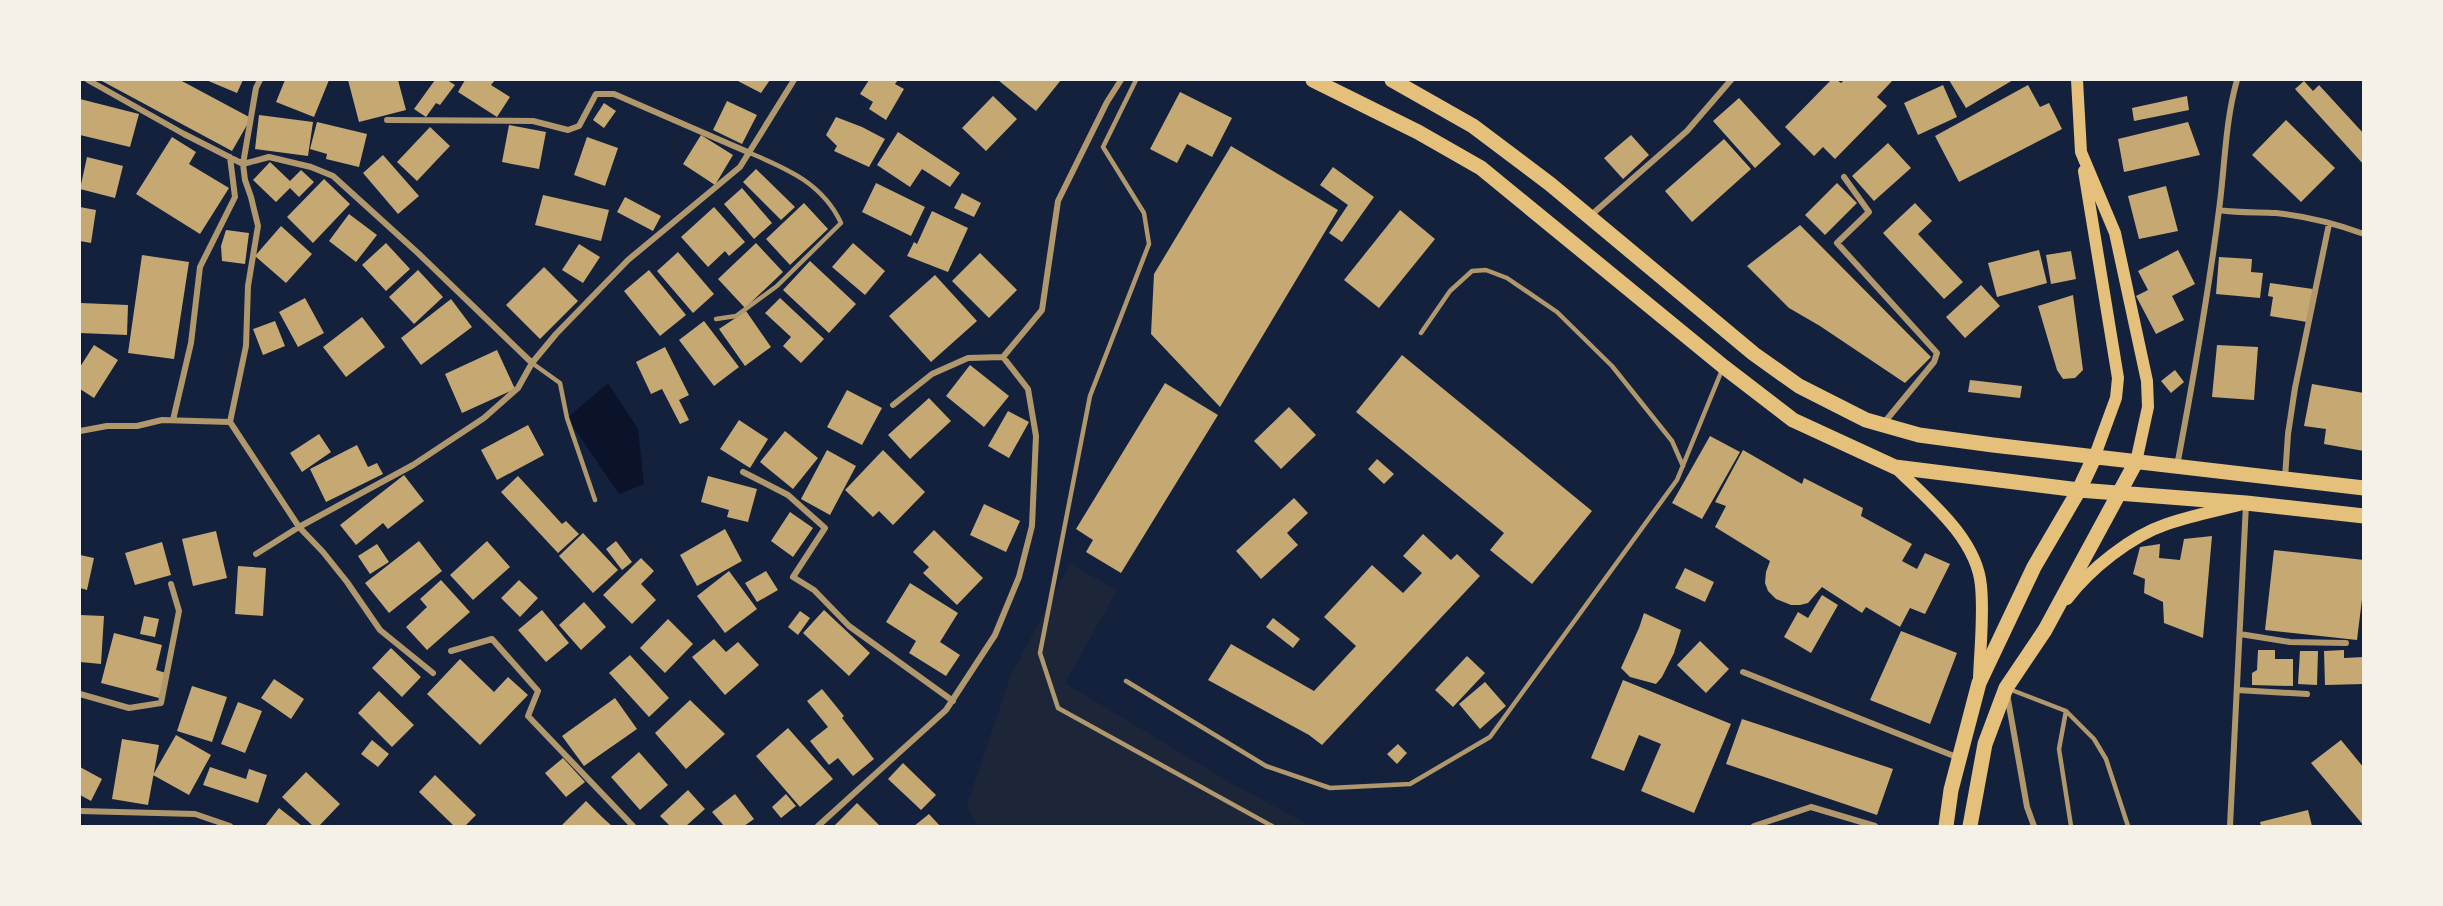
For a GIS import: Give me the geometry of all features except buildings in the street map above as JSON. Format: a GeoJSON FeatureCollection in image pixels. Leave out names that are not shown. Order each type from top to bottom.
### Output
{"type":"FeatureCollection","features":[{"type":"Feature","properties":{"kind":"main road"},"geometry":{"type":"LineString","coordinates":[[1313,80],[1418,132],[1482,168],[1724,367],[1793,420],[1895,467],[2079,490],[2246,503],[2364,516]]}},
{"type":"Feature","properties":{"kind":"main road"},"geometry":{"type":"LineString","coordinates":[[1392,80],[1473,126],[1590,217],[1754,354],[1799,386],[1866,420],[1919,435],[2094,458],[2364,488]]}},
{"type":"Feature","properties":{"kind":"main road"},"geometry":{"type":"LineString","coordinates":[[1946,826],[1951,790],[1979,683],[2034,567],[2079,490],[2094,458],[2116,398],[2118,378],[2081,152],[2077,80]]}},
{"type":"Feature","properties":{"kind":"main road"},"geometry":{"type":"LineString","coordinates":[[2045,630],[2136,462],[2148,407],[2147,381],[2115,233],[2081,152]]}},
{"type":"Feature","properties":{"kind":"main road"},"geometry":{"type":"LineString","coordinates":[[1895,467],[1954,526],[1971,554],[1981,584],[1979,683]]}},
{"type":"Feature","properties":{"kind":"main road"},"geometry":{"type":"LineString","coordinates":[[1970,826],[1985,744],[2006,688],[2075,589],[2118,549],[2164,524],[2246,503]]}},
{"type":"Feature","properties":{"kind":"street"},"geometry":{"type":"LineString","coordinates":[[88,80],[243,164],[268,157],[311,167],[333,176],[419,254],[532,363]]}},
{"type":"Feature","properties":{"kind":"street"},"geometry":{"type":"LineString","coordinates":[[260,80],[256,88],[243,164],[245,180],[258,226],[248,286],[246,346],[230,422],[299,526],[329,559],[380,630],[433,674]]}},
{"type":"Feature","properties":{"kind":"street"},"geometry":{"type":"LineString","coordinates":[[256,554],[299,526],[412,465],[484,418],[518,388],[532,363],[556,334],[628,260],[740,167],[794,80]]}},
{"type":"Feature","properties":{"kind":"street"},"geometry":{"type":"LineString","coordinates":[[893,405],[932,374],[968,358],[1003,357],[1042,310],[1058,201],[1107,102],[1121,80]]}},
{"type":"Feature","properties":{"kind":"street"},"geometry":{"type":"LineString","coordinates":[[1590,217],[1687,131],[1731,80]]}},
{"type":"Feature","properties":{"kind":"street"},"geometry":{"type":"LineString","coordinates":[[2176,467],[2197,357],[2219,210],[2230,106],[2237,80]]}},
{"type":"Feature","properties":{"kind":"street"},"geometry":{"type":"LineString","coordinates":[[387,120],[533,121],[568,130],[579,126],[596,94],[614,94],[750,153]]}},
{"type":"Feature","properties":{"kind":"street"},"geometry":{"type":"LineString","coordinates":[[173,420],[191,343],[200,267],[234,197],[230,158]]}},
{"type":"Feature","properties":{"kind":"street"},"geometry":{"type":"LineString","coordinates":[[1844,177],[1869,212],[1837,243],[1937,353],[1934,362],[1882,425]]}},
{"type":"Feature","properties":{"kind":"street"},"geometry":{"type":"LineString","coordinates":[[2219,210],[2275,213],[2364,234]]}},
{"type":"Feature","properties":{"kind":"street"},"geometry":{"type":"LineString","coordinates":[[2285,479],[2288,434],[2295,388],[2329,224]]}},
{"type":"Feature","properties":{"kind":"street"},"geometry":{"type":"LineString","coordinates":[[818,826],[946,710],[995,634],[1019,577],[1032,526],[1036,436],[1028,389],[1003,357]]}},
{"type":"Feature","properties":{"kind":"street"},"geometry":{"type":"LineString","coordinates":[[80,431],[173,420],[230,422]]}},
{"type":"Feature","properties":{"kind":"street"},"geometry":{"type":"LineString","coordinates":[[743,472],[788,495],[825,528],[793,577],[814,590],[849,626],[953,701]]}},
{"type":"Feature","properties":{"kind":"street"},"geometry":{"type":"LineString","coordinates":[[2230,826],[2246,503]]}},
{"type":"Feature","properties":{"kind":"street"},"geometry":{"type":"LineString","coordinates":[[80,694],[129,708],[161,703],[179,611],[171,584]]}},
{"type":"Feature","properties":{"kind":"street"},"geometry":{"type":"LineString","coordinates":[[2240,634],[2290,642],[2346,643]]}},
{"type":"Feature","properties":{"kind":"street"},"geometry":{"type":"LineString","coordinates":[[451,651],[492,639],[538,691],[528,716],[633,826]]}},
{"type":"Feature","properties":{"kind":"street"},"geometry":{"type":"LineString","coordinates":[[1743,672],[1959,758]]}},
{"type":"Feature","properties":{"kind":"street"},"geometry":{"type":"LineString","coordinates":[[2006,688],[2027,807],[2034,826]]}},
{"type":"Feature","properties":{"kind":"street"},"geometry":{"type":"LineString","coordinates":[[2237,690],[2307,694]]}},
{"type":"Feature","properties":{"kind":"street"},"geometry":{"type":"LineString","coordinates":[[1754,826],[1811,807],[1875,826]]}},
{"type":"Feature","properties":{"kind":"street"},"geometry":{"type":"LineString","coordinates":[[80,811],[195,814],[230,826]]}},
{"type":"Feature","properties":{"kind":"lane"},"geometry":{"type":"LineString","coordinates":[[1136,80],[1103,147],[1144,213],[1149,244],[1090,396],[1040,652],[1058,708],[1272,826]]}},
{"type":"Feature","properties":{"kind":"lane"},"geometry":{"type":"LineString","coordinates":[[716,319],[736,315],[777,286],[841,223],[832,205],[793,171],[750,153]]}},
{"type":"Feature","properties":{"kind":"lane"},"geometry":{"type":"LineString","coordinates":[[1421,333],[1449,291],[1473,271],[1486,270],[1507,278],[1557,312],[1612,366],[1672,441],[1683,466]]}},
{"type":"Feature","properties":{"kind":"lane"},"geometry":{"type":"LineString","coordinates":[[532,363],[560,383],[567,418],[595,500]]}},
{"type":"Feature","properties":{"kind":"lane"},"geometry":{"type":"LineString","coordinates":[[1126,681],[1266,766],[1330,788],[1410,784],[1490,737],[1677,480],[1724,367]]}},
{"type":"Feature","properties":{"kind":"lane"},"geometry":{"type":"LineString","coordinates":[[2006,688],[2066,711],[2094,738],[2106,759],[2128,826]]}},
{"type":"Feature","properties":{"kind":"lane"},"geometry":{"type":"LineString","coordinates":[[2066,711],[2059,749],[2071,826]]}},
{"type":"Feature","properties":{"kind":"shaded area"},"geometry":{"type":"Polygon","coordinates":[[[608,383],[638,429],[644,484],[619,494],[567,418],[608,383]]]}},
{"type":"Feature","properties":{"kind":"shaded area"},"geometry":{"type":"Polygon","coordinates":[[[1070,564],[1117,590],[1065,683],[1231,783],[1311,826],[977,826],[967,805],[1010,677],[1070,564]]]}}]}
